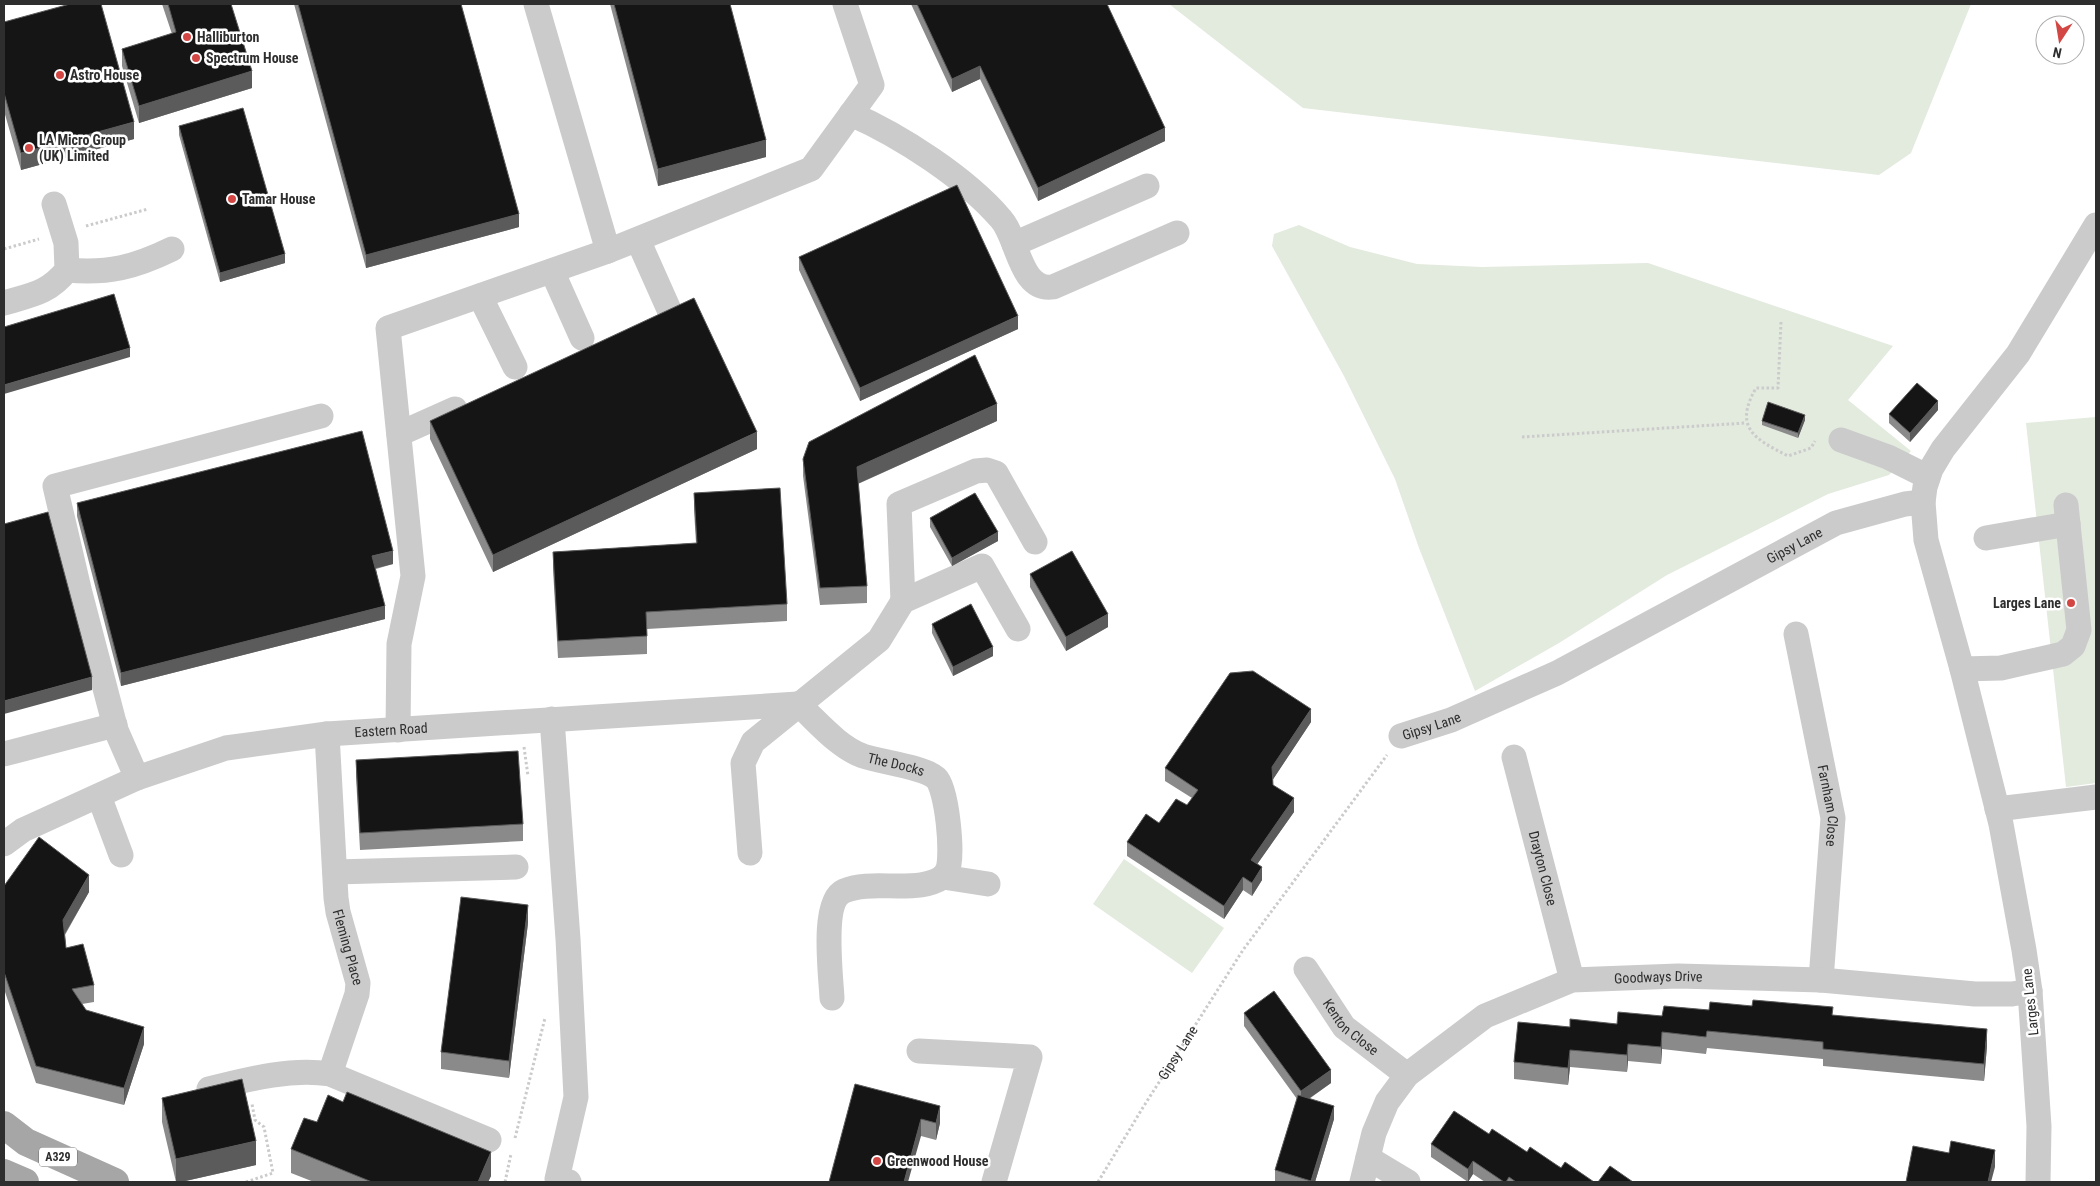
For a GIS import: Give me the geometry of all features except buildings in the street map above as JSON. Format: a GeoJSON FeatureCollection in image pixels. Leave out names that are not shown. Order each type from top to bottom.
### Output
{"type":"FeatureCollection","features":[{"type":"Feature","properties":{"kind":"main road","name":"A329"},"geometry":{"type":"LineString","coordinates":[[4,1126],[26,1142],[115,1182]]}},
{"type":"Feature","properties":{"kind":"main road"},"geometry":{"type":"LineString","coordinates":[[4,1172],[25,1182]]}},
{"type":"Feature","properties":{"kind":"street"},"geometry":{"type":"LineString","coordinates":[[536,4],[608,252]]}},
{"type":"Feature","properties":{"kind":"street"},"geometry":{"type":"LineString","coordinates":[[398,730],[399,644],[413,576],[388,328],[608,252],[811,169],[872,84],[845,4]]}},
{"type":"Feature","properties":{"kind":"street"},"geometry":{"type":"LineString","coordinates":[[851,114],[875,125],[960,179],[1002,220],[1028,275],[1035,284],[1046,288],[1177,232]]}},
{"type":"Feature","properties":{"kind":"street"},"geometry":{"type":"LineString","coordinates":[[1014,244],[1147,186]]}},
{"type":"Feature","properties":{"kind":"street"},"geometry":{"type":"LineString","coordinates":[[4,303],[39,292],[57,282],[67,270],[66,243],[54,204]]}},
{"type":"Feature","properties":{"kind":"street","name":"Larges Lane"},"geometry":{"type":"LineString","coordinates":[[2038,1182],[2039,1126],[2030,991],[1997,809],[1962,668],[1926,540],[1924,502],[1931,469],[1943,449],[2018,354],[2096,225]]}},
{"type":"Feature","properties":{"kind":"street"},"geometry":{"type":"LineString","coordinates":[[638,240],[671,314]]}},
{"type":"Feature","properties":{"kind":"street"},"geometry":{"type":"LineString","coordinates":[[67,270],[101,272],[117,270],[146,262],[172,249]]}},
{"type":"Feature","properties":{"kind":"street"},"geometry":{"type":"LineString","coordinates":[[552,271],[582,338]]}},
{"type":"Feature","properties":{"kind":"street"},"geometry":{"type":"LineString","coordinates":[[480,296],[514,367]]}},
{"type":"Feature","properties":{"kind":"street"},"geometry":{"type":"LineString","coordinates":[[399,434],[455,409]]}},
{"type":"Feature","properties":{"kind":"street"},"geometry":{"type":"LineString","coordinates":[[137,778],[115,725],[80,593],[56,486],[320,416]]}},
{"type":"Feature","properties":{"kind":"street"},"geometry":{"type":"LineString","coordinates":[[1841,440],[1888,457],[1928,478]]}},
{"type":"Feature","properties":{"kind":"street"},"geometry":{"type":"LineString","coordinates":[[750,853],[742,763],[753,742],[879,640],[903,601],[899,504],[976,471],[987,470],[996,473],[1035,542]]}},
{"type":"Feature","properties":{"kind":"street","name":"Gipsy Lane"},"geometry":{"type":"LineString","coordinates":[[1401,736],[1451,720],[1557,673],[1836,523],[1905,504],[1924,502]]}},
{"type":"Feature","properties":{"kind":"street"},"geometry":{"type":"LineString","coordinates":[[1962,668],[2001,668],[2062,654],[2073,646],[2079,630],[2067,515],[1986,538]]}},
{"type":"Feature","properties":{"kind":"street"},"geometry":{"type":"LineString","coordinates":[[903,601],[982,566],[1018,629]]}},
{"type":"Feature","properties":{"kind":"street","name":"Farnham Close"},"geometry":{"type":"LineString","coordinates":[[1796,634],[1833,818],[1821,980]]}},
{"type":"Feature","properties":{"kind":"street","name":"Eastern Road"},"geometry":{"type":"LineString","coordinates":[[4,844],[24,830],[137,778],[226,748],[327,734],[798,704]]}},
{"type":"Feature","properties":{"kind":"street","name":"The Docks"},"geometry":{"type":"LineString","coordinates":[[798,704],[846,748],[862,756],[921,772],[936,779],[941,784],[949,828],[948,871],[942,877]]}},
{"type":"Feature","properties":{"kind":"street"},"geometry":{"type":"LineString","coordinates":[[552,719],[568,940],[576,1097],[557,1179],[569,1182]]}},
{"type":"Feature","properties":{"kind":"street"},"geometry":{"type":"LineString","coordinates":[[4,754],[115,725]]}},
{"type":"Feature","properties":{"kind":"street","name":"Fleming Place"},"geometry":{"type":"LineString","coordinates":[[327,734],[338,912],[358,983],[357,994],[330,1074]]}},
{"type":"Feature","properties":{"kind":"street","name":"Drayton Close"},"geometry":{"type":"LineString","coordinates":[[1514,757],[1572,980]]}},
{"type":"Feature","properties":{"kind":"street"},"geometry":{"type":"LineString","coordinates":[[99,796],[121,855]]}},
{"type":"Feature","properties":{"kind":"street"},"geometry":{"type":"LineString","coordinates":[[1997,809],[2096,797]]}},
{"type":"Feature","properties":{"kind":"street"},"geometry":{"type":"LineString","coordinates":[[335,872],[516,867]]}},
{"type":"Feature","properties":{"kind":"street"},"geometry":{"type":"LineString","coordinates":[[832,998],[829,922],[831,907],[839,894],[852,889],[873,886],[934,883],[942,877],[988,884]]}},
{"type":"Feature","properties":{"kind":"street","name":"Kenton Close"},"geometry":{"type":"LineString","coordinates":[[1306,969],[1344,1028],[1407,1075]]}},
{"type":"Feature","properties":{"kind":"street","name":"Goodways Drive"},"geometry":{"type":"LineString","coordinates":[[1362,1182],[1374,1133],[1387,1102],[1407,1075],[1485,1016],[1572,980],[1678,976],[1821,980],[1975,994],[2012,994],[2030,991]]}},
{"type":"Feature","properties":{"kind":"street"},"geometry":{"type":"LineString","coordinates":[[919,1051],[1030,1057],[994,1182]]}},
{"type":"Feature","properties":{"kind":"street"},"geometry":{"type":"LineString","coordinates":[[191,1094],[246,1080],[308,1071],[330,1074],[489,1140]]}},
{"type":"Feature","properties":{"kind":"street"},"geometry":{"type":"LineString","coordinates":[[1368,1158],[1408,1182]]}},
{"type":"Feature","properties":{"kind":"path"},"geometry":{"type":"LineString","coordinates":[[1781,322],[1778,388],[1756,388],[1747,404],[1746,423],[1761,442],[1788,456],[1811,448],[1821,431],[1841,440]]}},
{"type":"Feature","properties":{"kind":"path"},"geometry":{"type":"LineString","coordinates":[[1522,437],[1746,423]]}},
{"type":"Feature","properties":{"kind":"path","name":"Gipsy Lane"},"geometry":{"type":"LineString","coordinates":[[1098,1182],[1142,1108],[1243,950],[1401,736]]}},
{"type":"Feature","properties":{"kind":"path"},"geometry":{"type":"LineString","coordinates":[[524,745],[529,782]]}},
{"type":"Feature","properties":{"kind":"path"},"geometry":{"type":"LineString","coordinates":[[514,1141],[546,1011]]}},
{"type":"Feature","properties":{"kind":"path"},"geometry":{"type":"LineString","coordinates":[[246,1080],[255,1120],[264,1127],[274,1173],[246,1182]]}},
{"type":"Feature","properties":{"kind":"path"},"geometry":{"type":"LineString","coordinates":[[504,1182],[512,1151]]}},
{"type":"Feature","properties":{"kind":"shaded area"},"geometry":{"type":"Polygon","coordinates":[[[1169,4],[1971,4],[1911,153],[1879,175],[1303,108],[1169,4]]]}},
{"type":"Feature","properties":{"kind":"shaded area"},"geometry":{"type":"Polygon","coordinates":[[[1299,225],[1350,247],[1417,264],[1482,267],[1648,263],[1893,346],[1848,400],[1911,451],[1889,475],[1828,494],[1667,575],[1559,643],[1475,691],[1419,548],[1395,479],[1344,376],[1272,246],[1274,234],[1299,225]]]}},
{"type":"Feature","properties":{"kind":"shaded area","name":"Larges Lane"},"geometry":{"type":"Polygon","coordinates":[[[2096,417],[2096,783],[2066,787],[2026,423],[2096,417]]]}},
{"type":"Feature","properties":{"kind":"shaded area"},"geometry":{"type":"Polygon","coordinates":[[[1124,859],[1224,928],[1192,973],[1093,904],[1124,859]]]}},
{"type":"Feature","properties":{"kind":"place","name":"Halliburton"},"geometry":{"type":"Point","coordinates":[187,37]}},
{"type":"Feature","properties":{"kind":"place","name":"Spectrum House"},"geometry":{"type":"Point","coordinates":[196,58]}},
{"type":"Feature","properties":{"kind":"place","name":"Astro House"},"geometry":{"type":"Point","coordinates":[60,75]}},
{"type":"Feature","properties":{"kind":"place","name":"LA Micro Group (UK) Limited"},"geometry":{"type":"Point","coordinates":[29,148]}},
{"type":"Feature","properties":{"kind":"place","name":"Tamar House"},"geometry":{"type":"Point","coordinates":[232,199]}},
{"type":"Feature","properties":{"kind":"place","name":"Larges Lane"},"geometry":{"type":"Point","coordinates":[2071,603]}},
{"type":"Feature","properties":{"kind":"place","name":"Greenwood House"},"geometry":{"type":"Point","coordinates":[877,1161]}}]}
